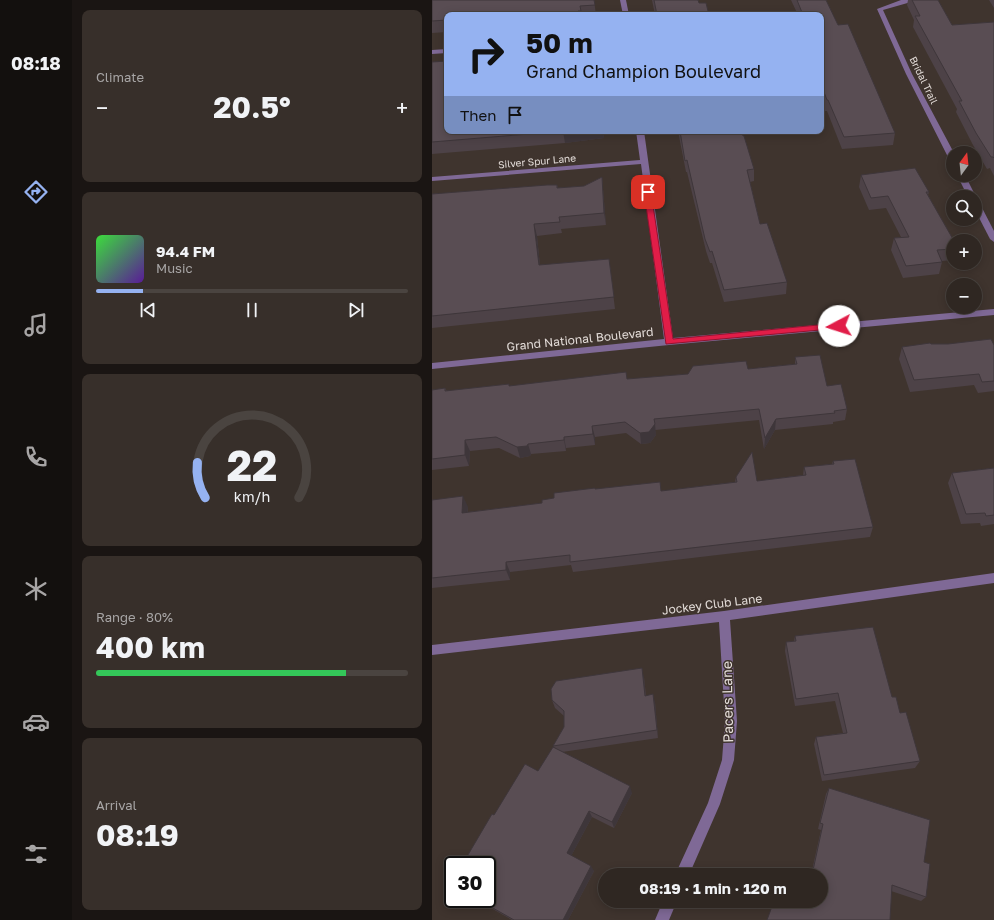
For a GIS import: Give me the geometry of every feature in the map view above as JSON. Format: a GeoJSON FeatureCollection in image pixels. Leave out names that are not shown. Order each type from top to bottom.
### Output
{"type":"FeatureCollection","features":[{"type":"Feature","properties":{"kind":"street"},"geometry":{"type":"LineString","coordinates":[[623,0],[625,12]]}},
{"type":"Feature","properties":{"kind":"street","name":"Bridal Trail"},"geometry":{"type":"LineString","coordinates":[[915,0],[907,0],[880,9],[909,74],[946,146]]}},
{"type":"Feature","properties":{"kind":"street"},"geometry":{"type":"LineString","coordinates":[[432,52],[444,51]]}},
{"type":"Feature","properties":{"kind":"street"},"geometry":{"type":"LineString","coordinates":[[640,134],[669,342]]}},
{"type":"Feature","properties":{"kind":"street","name":"Silver Spur Lane"},"geometry":{"type":"LineString","coordinates":[[432,179],[643,162]]}},
{"type":"Feature","properties":{"kind":"street"},"geometry":{"type":"LineString","coordinates":[[982,216],[994,239]]}},
{"type":"Feature","properties":{"kind":"street","name":"Grand National Boulevard"},"geometry":{"type":"LineString","coordinates":[[432,366],[669,342],[994,312]]}},
{"type":"Feature","properties":{"kind":"street","name":"Jockey Club Lane"},"geometry":{"type":"LineString","coordinates":[[432,650],[724,616],[994,578]]}},
{"type":"Feature","properties":{"kind":"street","name":"Pacers Lane"},"geometry":{"type":"LineString","coordinates":[[685,868],[714,804],[728,760],[731,721],[724,616]]}},
{"type":"Feature","properties":{"kind":"street"},"geometry":{"type":"LineString","coordinates":[[662,920],[667,908]]}},
{"type":"Feature","properties":{"kind":"building"},"geometry":{"type":"Polygon","coordinates":[[[432,0],[594,0],[595,5],[580,6],[581,11],[578,12],[444,12],[444,20],[432,21],[432,0]]]}},
{"type":"Feature","properties":{"kind":"building"},"geometry":{"type":"Polygon","coordinates":[[[654,0],[698,0],[699,3],[706,3],[708,12],[656,12],[654,0]]]}},
{"type":"Feature","properties":{"kind":"building"},"geometry":{"type":"Polygon","coordinates":[[[797,0],[826,0],[838,25],[848,24],[895,133],[844,137],[824,92],[824,12],[802,12],[797,0]]]}},
{"type":"Feature","properties":{"kind":"building"},"geometry":{"type":"Polygon","coordinates":[[[912,0],[938,0],[952,25],[994,22],[994,158],[991,157],[976,133],[959,101],[962,101],[915,16],[920,16],[912,0]]]}},
{"type":"Feature","properties":{"kind":"building"},"geometry":{"type":"Polygon","coordinates":[[[444,61],[444,134],[529,134],[432,142],[432,62],[444,61]]]}},
{"type":"Feature","properties":{"kind":"building"},"geometry":{"type":"Polygon","coordinates":[[[680,134],[741,134],[744,136],[754,169],[747,170],[760,224],[767,223],[787,282],[724,290],[712,251],[710,252],[705,239],[687,160],[685,161],[680,134]]]}},
{"type":"Feature","properties":{"kind":"building"},"geometry":{"type":"Polygon","coordinates":[[[915,168],[929,192],[926,192],[950,234],[946,234],[946,249],[937,250],[942,262],[906,266],[894,238],[909,237],[888,196],[871,198],[861,175],[915,168]]]}},
{"type":"Feature","properties":{"kind":"building"},"geometry":{"type":"Polygon","coordinates":[[[602,177],[604,213],[559,217],[560,222],[534,224],[539,265],[609,259],[614,297],[432,316],[432,194],[547,185],[557,185],[557,188],[584,186],[602,177]]]}},
{"type":"Feature","properties":{"kind":"building"},"geometry":{"type":"Polygon","coordinates":[[[991,339],[994,345],[994,381],[982,382],[979,374],[914,380],[902,347],[930,343],[948,344],[991,339]]]}},
{"type":"Feature","properties":{"kind":"building"},"geometry":{"type":"Polygon","coordinates":[[[820,355],[827,386],[841,384],[847,409],[834,411],[835,413],[776,419],[765,438],[759,409],[654,419],[655,424],[649,432],[640,433],[625,422],[592,426],[593,434],[564,437],[564,440],[528,444],[527,446],[517,447],[496,437],[465,440],[465,455],[432,459],[432,390],[445,388],[445,391],[509,384],[509,386],[626,372],[627,379],[688,374],[693,366],[746,361],[748,369],[797,364],[795,357],[820,355]]]}},
{"type":"Feature","properties":{"kind":"building"},"geometry":{"type":"Polygon","coordinates":[[[752,452],[757,481],[806,475],[804,467],[834,464],[833,461],[855,459],[873,527],[570,562],[570,555],[506,562],[506,570],[432,578],[432,500],[463,496],[462,513],[542,503],[542,500],[554,498],[554,493],[595,488],[660,482],[661,491],[737,482],[736,477],[752,452]]]}},
{"type":"Feature","properties":{"kind":"building"},"geometry":{"type":"Polygon","coordinates":[[[994,468],[994,515],[986,516],[985,513],[966,514],[952,473],[994,468]]]}},
{"type":"Feature","properties":{"kind":"building"},"geometry":{"type":"Polygon","coordinates":[[[873,627],[892,697],[896,697],[900,713],[906,712],[920,761],[824,775],[816,737],[847,733],[838,693],[796,699],[786,642],[796,641],[795,636],[873,627]]]}},
{"type":"Feature","properties":{"kind":"building"},"geometry":{"type":"Polygon","coordinates":[[[642,668],[645,696],[653,694],[657,730],[553,746],[564,727],[564,711],[552,700],[551,689],[556,681],[642,668]]]}},
{"type":"Feature","properties":{"kind":"building"},"geometry":{"type":"Polygon","coordinates":[[[553,747],[630,786],[612,822],[589,811],[567,853],[591,866],[563,920],[514,920],[493,908],[496,908],[496,856],[467,856],[492,814],[494,815],[525,764],[538,771],[553,747]]]}},
{"type":"Feature","properties":{"kind":"building"},"geometry":{"type":"Polygon","coordinates":[[[829,788],[930,820],[924,862],[930,864],[926,897],[892,885],[890,920],[767,920],[771,908],[828,908],[828,868],[814,868],[823,824],[820,823],[829,788]]]}},
{"type":"Feature","properties":{"kind":"route"},"geometry":{"type":"LineString","coordinates":[[648,192],[669,342],[839,326]]}}]}
